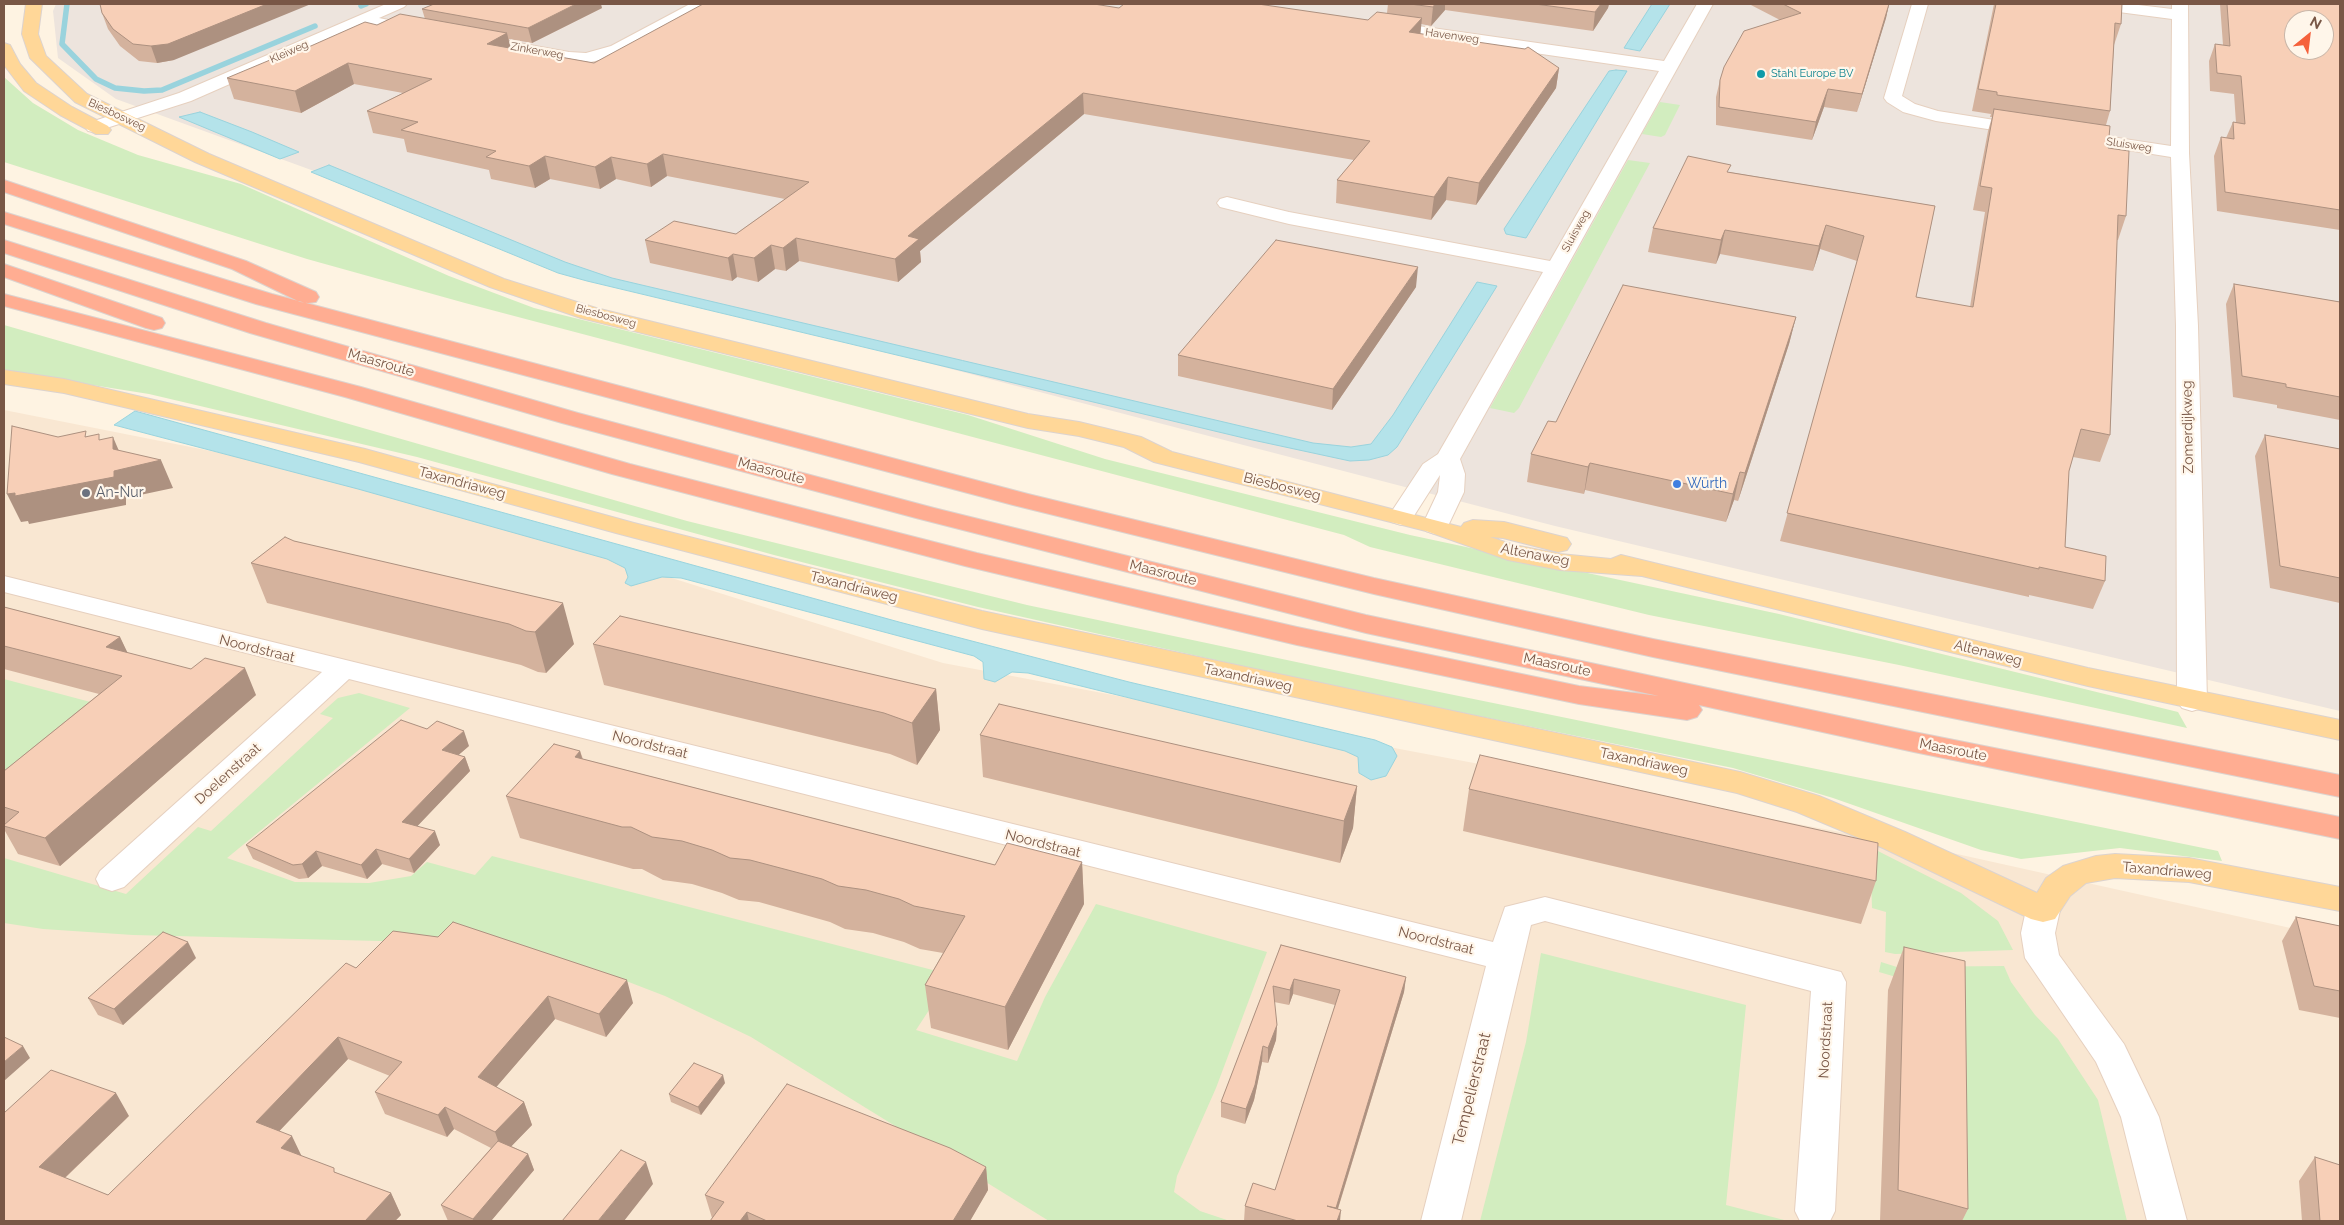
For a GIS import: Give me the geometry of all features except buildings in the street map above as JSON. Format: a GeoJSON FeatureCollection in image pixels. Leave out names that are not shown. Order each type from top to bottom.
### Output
{"type":"FeatureCollection","features":[{"type":"Feature","properties":{"kind":"highway"},"geometry":{"type":"LineString","coordinates":[[4,186],[239,265],[382,331]]}},
{"type":"Feature","properties":{"kind":"highway"},"geometry":{"type":"LineString","coordinates":[[4,218],[264,299],[382,331],[1022,500],[1374,586],[1662,650],[2340,786]]}},
{"type":"Feature","properties":{"kind":"highway","name":"Maasroute"},"geometry":{"type":"LineString","coordinates":[[4,246],[258,328],[570,418],[925,513],[1366,624],[1914,742],[2340,828]]}},
{"type":"Feature","properties":{"kind":"highway"},"geometry":{"type":"LineString","coordinates":[[4,270],[353,392]]}},
{"type":"Feature","properties":{"kind":"highway"},"geometry":{"type":"LineString","coordinates":[[4,300],[353,392],[621,470],[974,560],[1297,636],[1579,695],[1914,742]]}},
{"type":"Feature","properties":{"kind":"main road","name":"Biesbosweg"},"geometry":{"type":"LineString","coordinates":[[34,4],[30,34],[38,58],[81,98],[120,118],[154,132],[202,158],[488,280],[589,313],[1028,421],[1071,442],[1127,457],[1163,456],[1401,517]]}},
{"type":"Feature","properties":{"kind":"main road","name":"Biesbosweg"},"geometry":{"type":"LineString","coordinates":[[4,48],[12,65],[30,86],[66,111],[94,127],[129,141],[202,158]]}},
{"type":"Feature","properties":{"kind":"main road"},"geometry":{"type":"LineString","coordinates":[[4,377],[64,386],[131,404]]}},
{"type":"Feature","properties":{"kind":"main road"},"geometry":{"type":"LineString","coordinates":[[4,391],[131,404]]}},
{"type":"Feature","properties":{"kind":"main road","name":"Taxandriaweg"},"geometry":{"type":"LineString","coordinates":[[131,404],[366,456],[625,528],[982,620],[1740,783],[1808,804],[1894,840],[2043,910],[2058,886],[2075,874],[2096,868],[2125,866],[2189,870],[2340,899]]}},
{"type":"Feature","properties":{"kind":"main road","name":"Altenaweg"},"geometry":{"type":"LineString","coordinates":[[1401,517],[1435,526],[1508,552],[1560,562],[1638,569],[2192,700],[2340,730]]}},
{"type":"Feature","properties":{"kind":"street","name":"Kleiweg"},"geometry":{"type":"LineString","coordinates":[[94,127],[185,97],[399,4]]}},
{"type":"Feature","properties":{"kind":"street","name":"Zinkerweg"},"geometry":{"type":"LineString","coordinates":[[460,38],[569,57],[586,58],[603,55],[617,49],[701,4]]}},
{"type":"Feature","properties":{"kind":"street","name":"Sluisweg"},"geometry":{"type":"LineString","coordinates":[[1401,517],[1432,469],[1448,459],[1705,4]]}},
{"type":"Feature","properties":{"kind":"street","name":"Sluisweg"},"geometry":{"type":"LineString","coordinates":[[1920,4],[1892,98],[1909,108],[1936,116],[2180,153]]}},
{"type":"Feature","properties":{"kind":"street"},"geometry":{"type":"LineString","coordinates":[[2096,4],[2180,9],[2180,153]]}},
{"type":"Feature","properties":{"kind":"street"},"geometry":{"type":"LineString","coordinates":[[362,20],[431,33]]}},
{"type":"Feature","properties":{"kind":"street","name":"Havenweg"},"geometry":{"type":"LineString","coordinates":[[1372,24],[1668,68]]}},
{"type":"Feature","properties":{"kind":"street","name":"Zomerdijkweg"},"geometry":{"type":"LineString","coordinates":[[2180,153],[2187,326],[2192,700]]}},
{"type":"Feature","properties":{"kind":"street"},"geometry":{"type":"LineString","coordinates":[[1227,203],[1289,218],[1555,268]]}},
{"type":"Feature","properties":{"kind":"street"},"geometry":{"type":"LineString","coordinates":[[1435,526],[1451,492],[1453,474],[1448,459]]}},
{"type":"Feature","properties":{"kind":"street","name":"Noordstraat"},"geometry":{"type":"LineString","coordinates":[[4,584],[1505,958],[1517,916],[1545,909],[1829,982],[1815,1211]]}},
{"type":"Feature","properties":{"kind":"street","name":"Doelenstraat"},"geometry":{"type":"LineString","coordinates":[[112,879],[343,669]]}},
{"type":"Feature","properties":{"kind":"street"},"geometry":{"type":"LineString","coordinates":[[2043,910],[2038,933],[2042,958],[2111,1054],[2140,1117],[2167,1221]]}},
{"type":"Feature","properties":{"kind":"street","name":"Tempelierstraat"},"geometry":{"type":"LineString","coordinates":[[1442,1221],[1505,958]]}},
{"type":"Feature","properties":{"kind":"shaded area"},"geometry":{"type":"Polygon","coordinates":[[[56,4],[2340,4],[2340,711],[1555,526],[578,272],[358,187],[116,99],[58,58],[53,11],[56,4]]]}},
{"type":"Feature","properties":{"kind":"shaded area"},"geometry":{"type":"Polygon","coordinates":[[[4,410],[362,481],[943,663],[1957,854],[2340,939],[2340,1221],[4,1221],[4,410]]]}},
{"type":"Feature","properties":{"kind":"green space"},"geometry":{"type":"Polygon","coordinates":[[[4,77],[33,103],[78,130],[138,155],[241,184],[449,276],[534,308],[968,415],[1105,459],[1410,535],[1779,614],[2178,712],[2187,728],[1899,665],[1649,615],[1370,547],[1344,535],[465,303],[307,259],[4,162],[4,77]]]}},
{"type":"Feature","properties":{"kind":"green space"},"geometry":{"type":"Polygon","coordinates":[[[1660,102],[1680,105],[1665,135],[1661,137],[1642,134],[1660,102]]]}},
{"type":"Feature","properties":{"kind":"green space"},"geometry":{"type":"Polygon","coordinates":[[[1628,160],[1650,163],[1519,408],[1514,413],[1490,408],[1628,160]]]}},
{"type":"Feature","properties":{"kind":"green space"},"geometry":{"type":"Polygon","coordinates":[[[4,325],[687,521],[1027,605],[1405,685],[2218,851],[2222,861],[2120,848],[2021,859],[1981,850],[1833,798],[1733,768],[1332,686],[978,607],[774,555],[417,457],[149,394],[4,371],[4,325]]]}},
{"type":"Feature","properties":{"kind":"green space"},"geometry":{"type":"Polygon","coordinates":[[[4,679],[113,708],[4,795],[4,679]]]}},
{"type":"Feature","properties":{"kind":"green space"},"geometry":{"type":"Polygon","coordinates":[[[359,693],[410,708],[227,858],[295,882],[369,883],[411,876],[427,862],[475,875],[492,856],[952,975],[916,1030],[1017,1061],[1045,997],[1096,904],[1267,952],[1216,1088],[1177,1176],[1174,1192],[1200,1211],[1230,1221],[1049,1221],[751,1037],[665,996],[595,969],[527,952],[463,943],[133,935],[43,929],[4,923],[4,858],[126,894],[198,827],[211,831],[333,718],[320,714],[338,698],[359,693]]]}},
{"type":"Feature","properties":{"kind":"green space"},"geometry":{"type":"Polygon","coordinates":[[[1870,847],[1961,893],[1998,921],[2013,950],[1895,954],[1885,952],[1886,912],[1872,908],[1870,847]]]}},
{"type":"Feature","properties":{"kind":"green space"},"geometry":{"type":"Polygon","coordinates":[[[1541,953],[1746,1005],[1726,1205],[1788,1221],[1480,1221],[1526,1042],[1541,953]]]}},
{"type":"Feature","properties":{"kind":"green space"},"geometry":{"type":"Polygon","coordinates":[[[1881,962],[1897,967],[2004,966],[2011,982],[2035,1015],[2058,1039],[2098,1100],[2127,1221],[1963,1221],[1963,1159],[1896,977],[1879,972],[1881,962]]]}},
{"type":"Feature","properties":{"kind":"water"},"geometry":{"type":"Polygon","coordinates":[[[1652,4],[1670,4],[1640,51],[1624,48],[1652,4]]]}},
{"type":"Feature","properties":{"kind":"water"},"geometry":{"type":"Polygon","coordinates":[[[1609,71],[1627,71],[1526,238],[1506,234],[1504,229],[1609,71]]]}},
{"type":"Feature","properties":{"kind":"water"},"geometry":{"type":"Polygon","coordinates":[[[200,112],[299,152],[280,159],[179,117],[200,112]]]}},
{"type":"Feature","properties":{"kind":"water"},"geometry":{"type":"Polygon","coordinates":[[[329,165],[565,262],[612,278],[1313,443],[1351,447],[1371,444],[1393,415],[1477,282],[1497,286],[1397,447],[1388,455],[1369,460],[1350,461],[1248,439],[558,273],[311,172],[329,165]]]}},
{"type":"Feature","properties":{"kind":"water"},"geometry":{"type":"Polygon","coordinates":[[[135,411],[899,622],[1129,682],[1375,740],[1392,747],[1397,756],[1386,776],[1371,780],[1359,773],[1358,757],[1345,751],[1028,673],[1012,672],[995,682],[984,679],[983,662],[974,656],[681,578],[662,577],[631,586],[625,583],[628,577],[625,568],[607,559],[358,489],[114,425],[135,411]]]}},
{"type":"Feature","properties":{"kind":"waterway"},"geometry":{"type":"LineString","coordinates":[[67,4],[62,44],[96,79],[115,88],[144,91],[162,90],[315,26]]}},
{"type":"Feature","properties":{"kind":"waterway"},"geometry":{"type":"LineString","coordinates":[[361,6],[366,4]]}},
{"type":"Feature","properties":{"kind":"place","name":"Stahl Europe BV"},"geometry":{"type":"Point","coordinates":[1761,74]}},
{"type":"Feature","properties":{"kind":"place","name":"Würth"},"geometry":{"type":"Point","coordinates":[1677,484]}},
{"type":"Feature","properties":{"kind":"place","name":"An-Nur"},"geometry":{"type":"Point","coordinates":[86,493]}}]}
